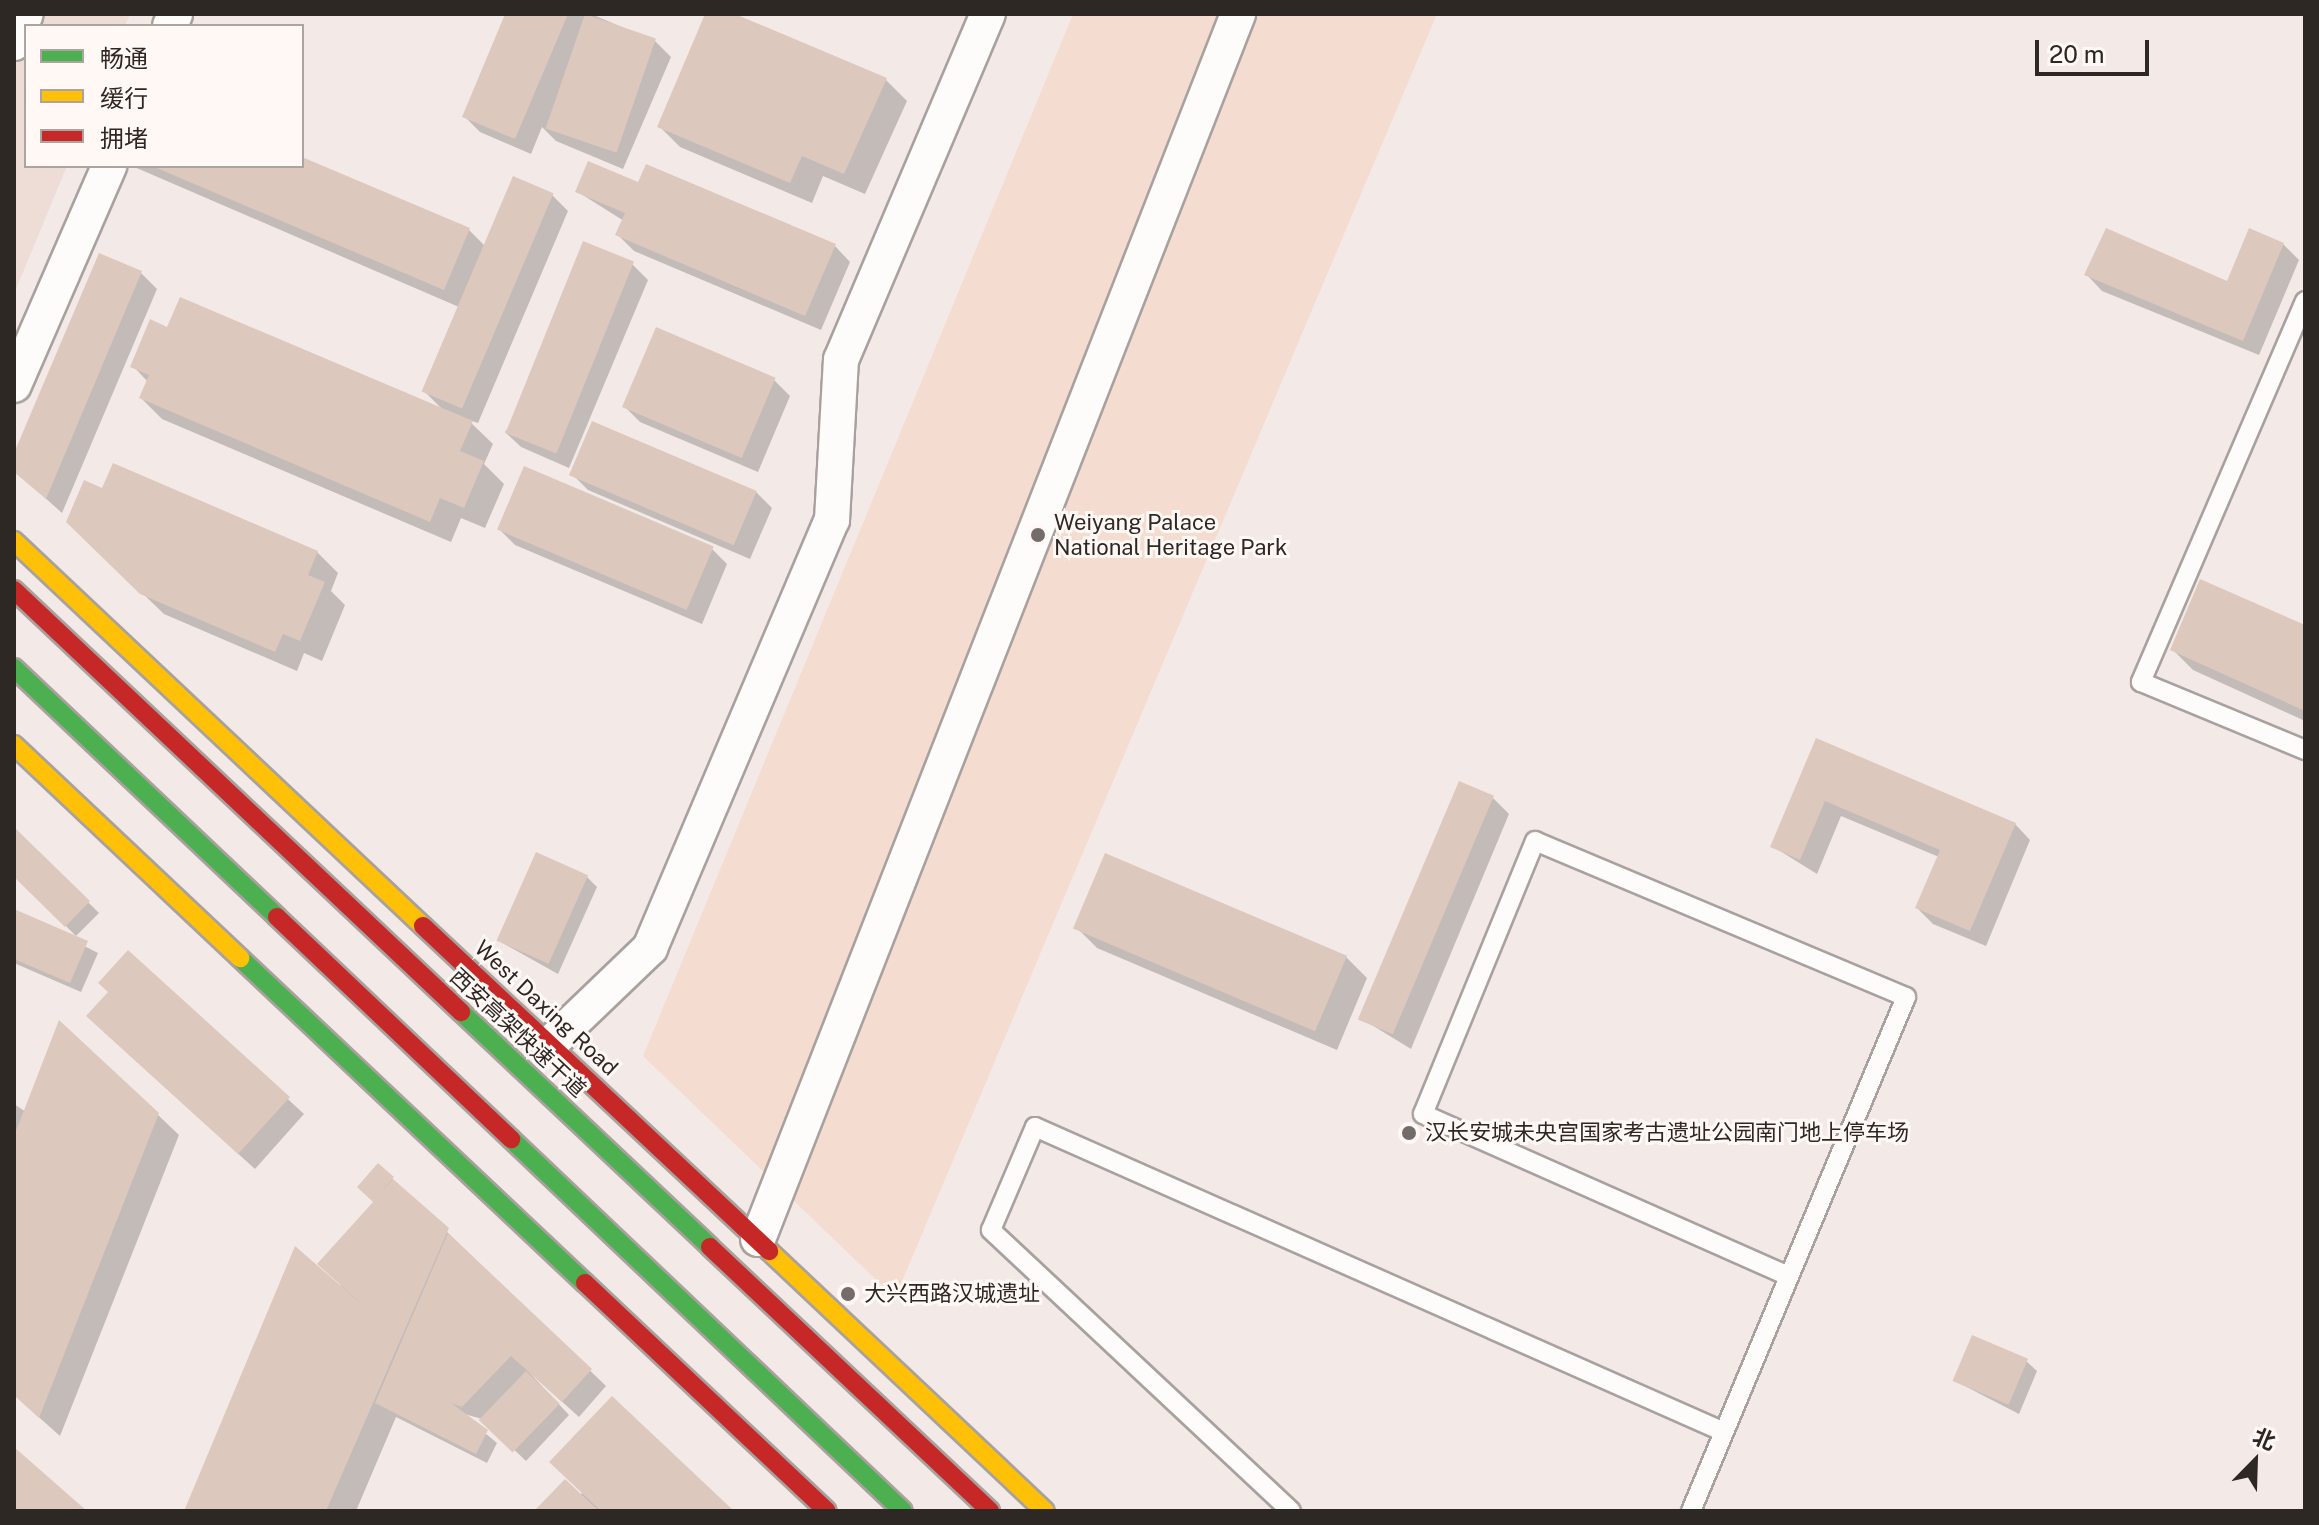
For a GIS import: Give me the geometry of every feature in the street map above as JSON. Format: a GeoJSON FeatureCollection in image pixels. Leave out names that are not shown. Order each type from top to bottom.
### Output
{"type":"FeatureCollection","features":[{"type":"Feature","properties":{"kind":"main road","name":"West Daxing Road"},"geometry":{"type":"LineString","coordinates":[[14,541],[1045,1511]]}},
{"type":"Feature","properties":{"kind":"main road","name":"西安高架快速干道"},"geometry":{"type":"LineString","coordinates":[[14,590],[990,1511]]}},
{"type":"Feature","properties":{"kind":"main road"},"geometry":{"type":"LineString","coordinates":[[14,668],[903,1511]]}},
{"type":"Feature","properties":{"kind":"main road"},"geometry":{"type":"LineString","coordinates":[[14,745],[827,1511]]}},
{"type":"Feature","properties":{"kind":"street"},"geometry":{"type":"LineString","coordinates":[[14,43],[26,14]]}},
{"type":"Feature","properties":{"kind":"street"},"geometry":{"type":"LineString","coordinates":[[550,1044],[650,948],[832,520],[841,360],[988,14]]}},
{"type":"Feature","properties":{"kind":"street"},"geometry":{"type":"LineString","coordinates":[[758,1239],[1238,14]]}},
{"type":"Feature","properties":{"kind":"street"},"geometry":{"type":"LineString","coordinates":[[14,385],[108,168]]}},
{"type":"Feature","properties":{"kind":"lane"},"geometry":{"type":"LineString","coordinates":[[2305,301],[2141,682],[2305,750]]}},
{"type":"Feature","properties":{"kind":"lane"},"geometry":{"type":"LineString","coordinates":[[1691,1511],[1906,997],[1535,841],[1423,1114],[1789,1276]]}},
{"type":"Feature","properties":{"kind":"lane"},"geometry":{"type":"LineString","coordinates":[[1291,1511],[991,1230],[1035,1127],[1724,1432]]}},
{"type":"Feature","properties":{"kind":"shaded area"},"geometry":{"type":"Polygon","coordinates":[[[14,14],[130,14],[126,24],[24,24],[24,168],[66,168],[14,294],[14,14]]]}},
{"type":"Feature","properties":{"kind":"shaded area","name":"Weiyang Palace National Heritage Park"},"geometry":{"type":"Polygon","coordinates":[[[1073,14],[1437,14],[895,1298],[643,1056],[1073,14]]]}},
{"type":"Feature","properties":{"kind":"building"},"geometry":{"type":"Polygon","coordinates":[[[505,14],[568,14],[515,139],[462,117],[505,14]]]}},
{"type":"Feature","properties":{"kind":"building"},"geometry":{"type":"Polygon","coordinates":[[[585,14],[656,38],[617,153],[546,128],[585,14]]]}},
{"type":"Feature","properties":{"kind":"building"},"geometry":{"type":"Polygon","coordinates":[[[705,14],[735,14],[887,78],[844,174],[802,156],[790,183],[657,127],[705,14]]]}},
{"type":"Feature","properties":{"kind":"building"},"geometry":{"type":"Polygon","coordinates":[[[304,158],[470,228],[444,290],[157,168],[304,168],[304,158]]]}},
{"type":"Feature","properties":{"kind":"building"},"geometry":{"type":"Polygon","coordinates":[[[588,161],[638,182],[646,164],[836,244],[805,316],[615,235],[625,213],[575,192],[588,161]]]}},
{"type":"Feature","properties":{"kind":"building"},"geometry":{"type":"Polygon","coordinates":[[[513,176],[554,193],[462,409],[422,391],[513,176]]]}},
{"type":"Feature","properties":{"kind":"building"},"geometry":{"type":"Polygon","coordinates":[[[2106,228],[2227,281],[2249,228],[2284,243],[2243,341],[2084,275],[2106,228]]]}},
{"type":"Feature","properties":{"kind":"building"},"geometry":{"type":"Polygon","coordinates":[[[583,241],[634,262],[556,454],[505,433],[583,241]]]}},
{"type":"Feature","properties":{"kind":"building"},"geometry":{"type":"Polygon","coordinates":[[[99,253],[142,271],[46,499],[14,472],[14,453],[99,253]]]}},
{"type":"Feature","properties":{"kind":"building"},"geometry":{"type":"Polygon","coordinates":[[[180,297],[473,421],[460,451],[484,461],[464,508],[440,498],[430,522],[139,398],[149,375],[130,367],[150,319],[167,327],[180,297]]]}},
{"type":"Feature","properties":{"kind":"building"},"geometry":{"type":"Polygon","coordinates":[[[656,327],[776,378],[742,458],[622,407],[656,327]]]}},
{"type":"Feature","properties":{"kind":"building"},"geometry":{"type":"Polygon","coordinates":[[[592,421],[757,491],[734,545],[569,475],[592,421]]]}},
{"type":"Feature","properties":{"kind":"building"},"geometry":{"type":"Polygon","coordinates":[[[113,463],[318,551],[308,575],[325,582],[300,641],[283,634],[275,652],[140,594],[66,522],[84,480],[102,488],[113,463]]]}},
{"type":"Feature","properties":{"kind":"building"},"geometry":{"type":"Polygon","coordinates":[[[524,466],[714,546],[687,610],[497,530],[524,466]]]}},
{"type":"Feature","properties":{"kind":"building"},"geometry":{"type":"Polygon","coordinates":[[[2200,579],[2305,625],[2305,711],[2170,650],[2200,579]]]}},
{"type":"Feature","properties":{"kind":"building"},"geometry":{"type":"Polygon","coordinates":[[[1816,738],[2016,823],[1970,931],[1915,908],[1940,850],[1825,801],[1800,860],[1770,847],[1816,738]]]}},
{"type":"Feature","properties":{"kind":"building"},"geometry":{"type":"Polygon","coordinates":[[[1459,781],[1494,796],[1393,1034],[1358,1019],[1459,781]]]}},
{"type":"Feature","properties":{"kind":"building"},"geometry":{"type":"Polygon","coordinates":[[[14,827],[90,901],[65,927],[14,877],[14,827]]]}},
{"type":"Feature","properties":{"kind":"building"},"geometry":{"type":"Polygon","coordinates":[[[536,852],[588,875],[549,964],[497,941],[536,852]]]}},
{"type":"Feature","properties":{"kind":"building"},"geometry":{"type":"Polygon","coordinates":[[[1105,853],[1347,956],[1315,1031],[1073,928],[1105,853]]]}},
{"type":"Feature","properties":{"kind":"building"},"geometry":{"type":"Polygon","coordinates":[[[14,909],[88,941],[70,983],[14,959],[14,909]]]}},
{"type":"Feature","properties":{"kind":"building"},"geometry":{"type":"Polygon","coordinates":[[[128,950],[290,1097],[238,1154],[86,1016],[108,992],[98,983],[128,950]]]}},
{"type":"Feature","properties":{"kind":"building"},"geometry":{"type":"Polygon","coordinates":[[[59,1020],[159,1113],[39,1418],[14,1395],[14,1136],[59,1020]]]}},
{"type":"Feature","properties":{"kind":"building"},"geometry":{"type":"Polygon","coordinates":[[[378,1163],[394,1177],[378,1195],[393,1179],[449,1228],[326,1511],[184,1511],[295,1246],[372,1313],[317,1264],[373,1202],[357,1187],[378,1163]]]}},
{"type":"Feature","properties":{"kind":"building"},"geometry":{"type":"Polygon","coordinates":[[[448,1233],[592,1369],[562,1402],[511,1356],[462,1407],[451,1403],[488,1430],[476,1454],[375,1403],[448,1233]]]}},
{"type":"Feature","properties":{"kind":"building"},"geometry":{"type":"Polygon","coordinates":[[[1972,1335],[2028,1359],[2009,1405],[1952,1381],[1972,1335]]]}},
{"type":"Feature","properties":{"kind":"building"},"geometry":{"type":"Polygon","coordinates":[[[526,1371],[560,1404],[513,1453],[479,1420],[526,1371]]]}},
{"type":"Feature","properties":{"kind":"building"},"geometry":{"type":"Polygon","coordinates":[[[612,1396],[734,1511],[601,1511],[549,1462],[612,1396]]]}},
{"type":"Feature","properties":{"kind":"building"},"geometry":{"type":"Polygon","coordinates":[[[14,1447],[87,1511],[14,1511],[14,1447]]]}},
{"type":"Feature","properties":{"kind":"building"},"geometry":{"type":"Polygon","coordinates":[[[565,1479],[599,1511],[534,1511],[565,1479]]]}},
{"type":"Feature","properties":{"kind":"traffic: fast"},"geometry":{"type":"LineString","coordinates":[[14,668],[277,917]]}},
{"type":"Feature","properties":{"kind":"traffic: fast"},"geometry":{"type":"LineString","coordinates":[[240,958],[585,1283]]}},
{"type":"Feature","properties":{"kind":"traffic: fast"},"geometry":{"type":"LineString","coordinates":[[461,1012],[710,1247]]}},
{"type":"Feature","properties":{"kind":"traffic: fast"},"geometry":{"type":"LineString","coordinates":[[511,1139],[903,1511]]}},
{"type":"Feature","properties":{"kind":"traffic: slow"},"geometry":{"type":"LineString","coordinates":[[14,541],[423,926]]}},
{"type":"Feature","properties":{"kind":"traffic: slow"},"geometry":{"type":"LineString","coordinates":[[14,745],[240,958]]}},
{"type":"Feature","properties":{"kind":"traffic: slow"},"geometry":{"type":"LineString","coordinates":[[769,1251],[1045,1511]]}},
{"type":"Feature","properties":{"kind":"traffic: jam"},"geometry":{"type":"LineString","coordinates":[[14,590],[461,1012]]}},
{"type":"Feature","properties":{"kind":"traffic: jam"},"geometry":{"type":"LineString","coordinates":[[277,917],[511,1139]]}},
{"type":"Feature","properties":{"kind":"traffic: jam"},"geometry":{"type":"LineString","coordinates":[[423,926],[769,1251]]}},
{"type":"Feature","properties":{"kind":"traffic: jam"},"geometry":{"type":"LineString","coordinates":[[710,1247],[990,1511]]}},
{"type":"Feature","properties":{"kind":"traffic: jam"},"geometry":{"type":"LineString","coordinates":[[585,1283],[827,1511]]}},
{"type":"Feature","properties":{"kind":"place","name":"Weiyang Palace National Heritage Park"},"geometry":{"type":"Point","coordinates":[1038,535]}},
{"type":"Feature","properties":{"kind":"place","name":"汉长安城未央宫国家考古遗址公园南门地上停车场"},"geometry":{"type":"Point","coordinates":[1409,1133]}},
{"type":"Feature","properties":{"kind":"place","name":"大兴西路汉城遗址"},"geometry":{"type":"Point","coordinates":[848,1294]}}]}
